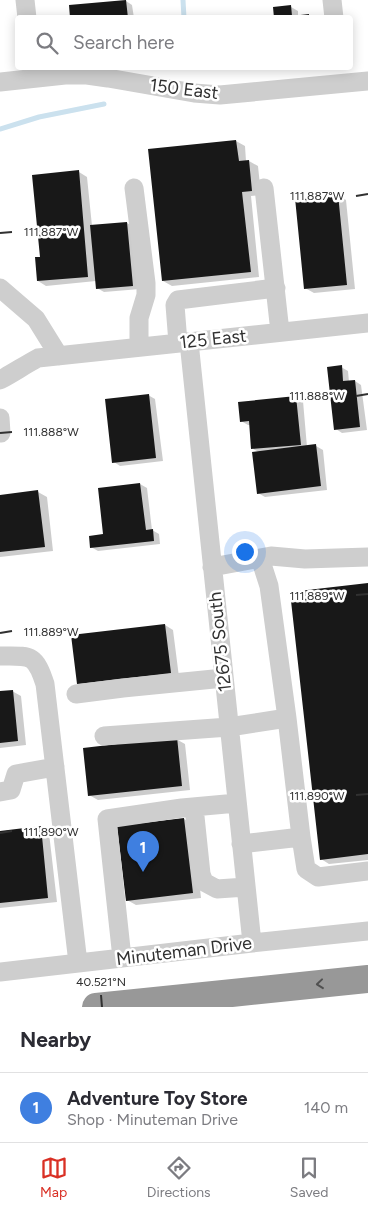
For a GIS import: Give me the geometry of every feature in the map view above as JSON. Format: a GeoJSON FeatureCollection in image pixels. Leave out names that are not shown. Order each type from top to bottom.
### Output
{"type":"FeatureCollection","features":[{"type":"Feature","properties":{"kind":"highway"},"geometry":{"type":"LineString","coordinates":[[96,1007],[368,979]]}},
{"type":"Feature","properties":{"kind":"street"},"geometry":{"type":"LineString","coordinates":[[25,0],[27,15]]}},
{"type":"Feature","properties":{"kind":"street"},"geometry":{"type":"LineString","coordinates":[[332,0],[334,15]]}},
{"type":"Feature","properties":{"kind":"street","name":"150 East"},"geometry":{"type":"LineString","coordinates":[[0,82],[33,73],[87,75],[194,93],[220,95],[341,76],[368,81]]}},
{"type":"Feature","properties":{"kind":"street"},"geometry":{"type":"LineString","coordinates":[[134,188],[146,282],[146,295],[139,318],[139,347]]}},
{"type":"Feature","properties":{"kind":"street"},"geometry":{"type":"LineString","coordinates":[[264,188],[280,332]]}},
{"type":"Feature","properties":{"kind":"street"},"geometry":{"type":"LineString","coordinates":[[0,288],[36,318],[59,356]]}},
{"type":"Feature","properties":{"kind":"street","name":"12675 South"},"geometry":{"type":"LineString","coordinates":[[252,943],[212,567],[184,343],[175,306],[178,300],[276,288]]}},
{"type":"Feature","properties":{"kind":"street","name":"125 East"},"geometry":{"type":"LineString","coordinates":[[0,380],[38,358],[368,323]]}},
{"type":"Feature","properties":{"kind":"street"},"geometry":{"type":"LineString","coordinates":[[212,567],[271,556],[304,559],[368,557]]}},
{"type":"Feature","properties":{"kind":"street"},"geometry":{"type":"LineString","coordinates":[[260,558],[269,586],[306,869],[318,877],[368,871]]}},
{"type":"Feature","properties":{"kind":"street"},"geometry":{"type":"LineString","coordinates":[[0,656],[26,656],[33,660],[40,669],[44,684],[78,963]]}},
{"type":"Feature","properties":{"kind":"street"},"geometry":{"type":"LineString","coordinates":[[76,694],[224,678]]}},
{"type":"Feature","properties":{"kind":"street"},"geometry":{"type":"LineString","coordinates":[[104,736],[229,726],[287,718]]}},
{"type":"Feature","properties":{"kind":"street"},"geometry":{"type":"LineString","coordinates":[[0,792],[11,790],[16,774],[55,767]]}},
{"type":"Feature","properties":{"kind":"street"},"geometry":{"type":"LineString","coordinates":[[122,958],[107,819],[237,803]]}},
{"type":"Feature","properties":{"kind":"street"},"geometry":{"type":"LineString","coordinates":[[194,807],[201,874],[204,882],[217,889],[246,887]]}},
{"type":"Feature","properties":{"kind":"street"},"geometry":{"type":"LineString","coordinates":[[242,844],[301,836]]}},
{"type":"Feature","properties":{"kind":"street","name":"Minuteman Drive"},"geometry":{"type":"LineString","coordinates":[[0,972],[368,931]]}},
{"type":"Feature","properties":{"kind":"building"},"geometry":{"type":"Polygon","coordinates":[[[126,0],[128,15],[70,15],[69,5],[126,0]]]}},
{"type":"Feature","properties":{"kind":"building"},"geometry":{"type":"Polygon","coordinates":[[[291,5],[292,15],[274,15],[273,7],[291,5]]]}},
{"type":"Feature","properties":{"kind":"building"},"geometry":{"type":"Polygon","coordinates":[[[236,140],[239,161],[249,160],[252,191],[242,192],[251,272],[162,281],[148,149],[236,140]]]}},
{"type":"Feature","properties":{"kind":"building"},"geometry":{"type":"Polygon","coordinates":[[[79,170],[88,277],[37,281],[35,257],[40,257],[32,175],[79,170]]]}},
{"type":"Feature","properties":{"kind":"building"},"geometry":{"type":"Polygon","coordinates":[[[338,194],[347,285],[304,289],[295,198],[338,194]]]}},
{"type":"Feature","properties":{"kind":"building"},"geometry":{"type":"Polygon","coordinates":[[[127,222],[133,286],[96,289],[90,225],[127,222]]]}},
{"type":"Feature","properties":{"kind":"building"},"geometry":{"type":"Polygon","coordinates":[[[342,365],[343,381],[355,380],[360,427],[334,430],[327,367],[342,365]]]}},
{"type":"Feature","properties":{"kind":"building"},"geometry":{"type":"Polygon","coordinates":[[[149,394],[156,458],[112,463],[105,399],[149,394]]]}},
{"type":"Feature","properties":{"kind":"building"},"geometry":{"type":"Polygon","coordinates":[[[296,396],[301,445],[251,449],[249,421],[240,422],[238,402],[296,396]]]}},
{"type":"Feature","properties":{"kind":"building"},"geometry":{"type":"Polygon","coordinates":[[[316,444],[321,486],[257,494],[252,452],[316,444]]]}},
{"type":"Feature","properties":{"kind":"building"},"geometry":{"type":"Polygon","coordinates":[[[140,483],[146,530],[153,529],[154,541],[90,548],[89,536],[103,534],[98,488],[140,483]]]}},
{"type":"Feature","properties":{"kind":"building"},"geometry":{"type":"Polygon","coordinates":[[[38,490],[45,547],[0,552],[0,495],[38,490]]]}},
{"type":"Feature","properties":{"kind":"building"},"geometry":{"type":"Polygon","coordinates":[[[368,583],[368,854],[320,860],[290,592],[368,583]]]}},
{"type":"Feature","properties":{"kind":"building"},"geometry":{"type":"Polygon","coordinates":[[[165,624],[171,673],[77,684],[71,635],[165,624]]]}},
{"type":"Feature","properties":{"kind":"building"},"geometry":{"type":"Polygon","coordinates":[[[13,690],[18,741],[0,743],[0,691],[13,690]]]}},
{"type":"Feature","properties":{"kind":"building"},"geometry":{"type":"Polygon","coordinates":[[[177,737],[182,786],[88,796],[83,748],[177,737]]]}},
{"type":"Feature","properties":{"kind":"building"},"geometry":{"type":"Polygon","coordinates":[[[184,818],[193,893],[126,901],[117,826],[184,818]]]}},
{"type":"Feature","properties":{"kind":"building"},"geometry":{"type":"Polygon","coordinates":[[[41,826],[48,898],[0,903],[0,831],[41,826]]]}},
{"type":"Feature","properties":{"kind":"waterway"},"geometry":{"type":"LineString","coordinates":[[183,0],[184,15]]}},
{"type":"Feature","properties":{"kind":"waterway"},"geometry":{"type":"LineString","coordinates":[[0,129],[39,117],[104,104]]}},
{"type":"Feature","properties":{"kind":"place","name":"Adventure Toy Store"},"geometry":{"type":"Point","coordinates":[143,872]}}]}
